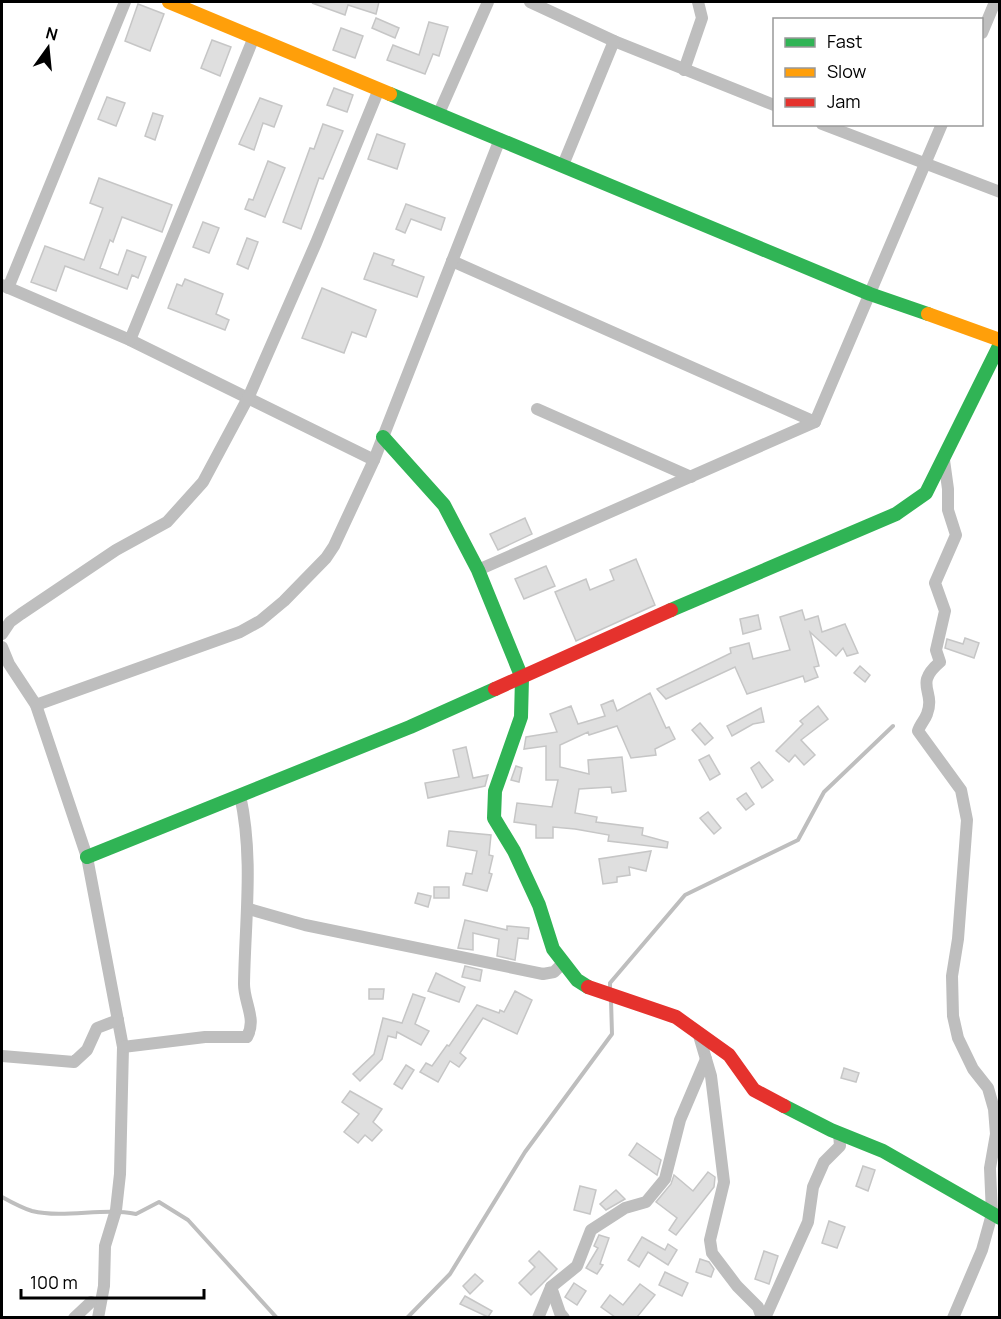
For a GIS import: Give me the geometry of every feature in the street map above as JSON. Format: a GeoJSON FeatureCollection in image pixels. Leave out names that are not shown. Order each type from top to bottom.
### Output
{"type":"FeatureCollection","features":[{"type":"Feature","properties":{"kind":"street"},"geometry":{"type":"LineString","coordinates":[[125,2],[4,286],[130,340],[249,396],[374,459]]}},
{"type":"Feature","properties":{"kind":"street"},"geometry":{"type":"LineString","coordinates":[[87,857],[410,727],[714,591],[896,514],[926,493],[944,460],[999,342],[870,294],[254,37],[185,5],[170,2]]}},
{"type":"Feature","properties":{"kind":"street"},"geometry":{"type":"LineString","coordinates":[[438,113],[488,2]]}},
{"type":"Feature","properties":{"kind":"street"},"geometry":{"type":"LineString","coordinates":[[530,2],[614,41],[773,105]]}},
{"type":"Feature","properties":{"kind":"street"},"geometry":{"type":"LineString","coordinates":[[684,69],[702,18],[698,2]]}},
{"type":"Feature","properties":{"kind":"street"},"geometry":{"type":"LineString","coordinates":[[983,29],[995,2]]}},
{"type":"Feature","properties":{"kind":"street"},"geometry":{"type":"LineString","coordinates":[[130,340],[254,37]]}},
{"type":"Feature","properties":{"kind":"street"},"geometry":{"type":"LineString","coordinates":[[563,165],[614,41]]}},
{"type":"Feature","properties":{"kind":"street"},"geometry":{"type":"LineString","coordinates":[[2,634],[10,622],[21,614],[117,550],[167,522],[203,482],[249,396],[316,243],[379,89]]}},
{"type":"Feature","properties":{"kind":"street"},"geometry":{"type":"LineString","coordinates":[[827,126],[999,192]]}},
{"type":"Feature","properties":{"kind":"street"},"geometry":{"type":"LineString","coordinates":[[478,570],[815,422],[941,126]]}},
{"type":"Feature","properties":{"kind":"street"},"geometry":{"type":"LineString","coordinates":[[36,705],[240,632],[260,621],[326,558],[374,459],[500,139]]}},
{"type":"Feature","properties":{"kind":"street"},"geometry":{"type":"LineString","coordinates":[[452,261],[815,422]]}},
{"type":"Feature","properties":{"kind":"street"},"geometry":{"type":"LineString","coordinates":[[537,409],[691,477]]}},
{"type":"Feature","properties":{"kind":"street"},"geometry":{"type":"LineString","coordinates":[[383,437],[444,505],[478,570],[522,678],[521,717],[495,791],[494,818],[514,851],[539,905],[553,949],[562,964],[586,986],[676,1017],[698,1031],[729,1055],[754,1090],[839,1133],[883,1152],[996,1216]]}},
{"type":"Feature","properties":{"kind":"street"},"geometry":{"type":"LineString","coordinates":[[944,460],[948,510],[956,535],[935,583],[945,611],[936,650],[940,662],[929,671],[925,680],[929,699],[927,714],[918,731],[961,790],[967,820],[958,939],[952,976],[953,1016],[958,1038],[973,1069],[988,1088],[994,1109],[996,1134],[990,1168],[996,1216],[953,1317]]}},
{"type":"Feature","properties":{"kind":"street"},"geometry":{"type":"LineString","coordinates":[[2,647],[9,664],[36,705],[87,857],[123,1047],[120,1174],[116,1210],[105,1246],[104,1286],[98,1317]]}},
{"type":"Feature","properties":{"kind":"street"},"geometry":{"type":"LineString","coordinates":[[123,1047],[205,1037],[246,1037],[251,1030],[251,1018],[244,987],[249,909],[246,822],[240,795]]}},
{"type":"Feature","properties":{"kind":"street"},"geometry":{"type":"LineString","coordinates":[[249,909],[304,925],[543,974],[554,972],[562,964]]}},
{"type":"Feature","properties":{"kind":"street"},"geometry":{"type":"LineString","coordinates":[[2,1056],[74,1062],[87,1050],[97,1028],[118,1020]]}},
{"type":"Feature","properties":{"kind":"street"},"geometry":{"type":"LineString","coordinates":[[698,1031],[713,1085],[724,1182],[710,1240],[712,1253],[736,1286],[758,1307],[764,1317]]}},
{"type":"Feature","properties":{"kind":"street"},"geometry":{"type":"LineString","coordinates":[[538,1317],[551,1287],[577,1266],[591,1230],[625,1208],[646,1202],[665,1179],[683,1112],[706,1059]]}},
{"type":"Feature","properties":{"kind":"street"},"geometry":{"type":"LineString","coordinates":[[764,1317],[808,1222],[813,1187],[824,1162],[840,1146],[839,1133]]}},
{"type":"Feature","properties":{"kind":"street"},"geometry":{"type":"LineString","coordinates":[[551,1287],[560,1314],[564,1317]]}},
{"type":"Feature","properties":{"kind":"street"},"geometry":{"type":"LineString","coordinates":[[74,1317],[92,1302]]}},
{"type":"Feature","properties":{"kind":"building"},"geometry":{"type":"Polygon","coordinates":[[[379,2],[376,14],[348,5],[345,15],[312,3],[379,2]]]}},
{"type":"Feature","properties":{"kind":"building"},"geometry":{"type":"Polygon","coordinates":[[[138,4],[164,14],[150,51],[125,41],[138,4]]]}},
{"type":"Feature","properties":{"kind":"building"},"geometry":{"type":"Polygon","coordinates":[[[376,18],[399,28],[395,38],[372,28],[376,18]]]}},
{"type":"Feature","properties":{"kind":"building"},"geometry":{"type":"Polygon","coordinates":[[[429,22],[448,27],[439,56],[433,54],[425,74],[387,60],[393,45],[419,55],[429,22]]]}},
{"type":"Feature","properties":{"kind":"building"},"geometry":{"type":"Polygon","coordinates":[[[341,28],[363,36],[355,58],[333,50],[341,28]]]}},
{"type":"Feature","properties":{"kind":"building"},"geometry":{"type":"Polygon","coordinates":[[[212,40],[231,47],[220,76],[201,68],[212,40]]]}},
{"type":"Feature","properties":{"kind":"building"},"geometry":{"type":"Polygon","coordinates":[[[334,88],[353,95],[347,112],[327,105],[334,88]]]}},
{"type":"Feature","properties":{"kind":"building"},"geometry":{"type":"Polygon","coordinates":[[[107,97],[125,103],[116,126],[98,119],[107,97]]]}},
{"type":"Feature","properties":{"kind":"building"},"geometry":{"type":"Polygon","coordinates":[[[260,98],[282,106],[274,127],[263,123],[254,150],[239,144],[260,98]]]}},
{"type":"Feature","properties":{"kind":"building"},"geometry":{"type":"Polygon","coordinates":[[[153,113],[163,116],[155,140],[145,136],[153,113]]]}},
{"type":"Feature","properties":{"kind":"building"},"geometry":{"type":"Polygon","coordinates":[[[323,124],[343,131],[323,179],[319,178],[301,229],[283,222],[310,148],[314,149],[323,124]]]}},
{"type":"Feature","properties":{"kind":"building"},"geometry":{"type":"Polygon","coordinates":[[[377,134],[405,144],[397,169],[368,159],[377,134]]]}},
{"type":"Feature","properties":{"kind":"building"},"geometry":{"type":"Polygon","coordinates":[[[268,161],[285,168],[265,217],[245,209],[249,199],[253,200],[268,161]]]}},
{"type":"Feature","properties":{"kind":"building"},"geometry":{"type":"Polygon","coordinates":[[[99,178],[172,205],[162,232],[122,217],[113,242],[110,240],[100,268],[118,275],[127,250],[146,257],[138,278],[132,275],[127,289],[65,266],[56,291],[31,282],[45,246],[84,260],[103,208],[90,203],[99,178]]]}},
{"type":"Feature","properties":{"kind":"building"},"geometry":{"type":"Polygon","coordinates":[[[406,204],[445,218],[441,230],[411,219],[405,233],[396,229],[406,204]]]}},
{"type":"Feature","properties":{"kind":"building"},"geometry":{"type":"Polygon","coordinates":[[[203,222],[219,228],[209,253],[193,247],[203,222]]]}},
{"type":"Feature","properties":{"kind":"building"},"geometry":{"type":"Polygon","coordinates":[[[247,238],[258,242],[248,269],[237,264],[247,238]]]}},
{"type":"Feature","properties":{"kind":"building"},"geometry":{"type":"Polygon","coordinates":[[[374,253],[394,260],[392,265],[424,277],[417,297],[364,279],[374,253]]]}},
{"type":"Feature","properties":{"kind":"building"},"geometry":{"type":"Polygon","coordinates":[[[185,279],[223,294],[216,314],[229,320],[225,330],[168,308],[177,284],[182,286],[185,279]]]}},
{"type":"Feature","properties":{"kind":"building"},"geometry":{"type":"Polygon","coordinates":[[[322,288],[376,310],[366,337],[352,332],[344,353],[302,338],[322,288]]]}},
{"type":"Feature","properties":{"kind":"building"},"geometry":{"type":"Polygon","coordinates":[[[525,518],[532,534],[498,550],[490,534],[525,518]]]}},
{"type":"Feature","properties":{"kind":"building"},"geometry":{"type":"Polygon","coordinates":[[[636,559],[655,605],[576,641],[555,592],[586,579],[590,590],[614,580],[610,570],[636,559]]]}},
{"type":"Feature","properties":{"kind":"building"},"geometry":{"type":"Polygon","coordinates":[[[546,566],[555,586],[524,599],[515,579],[546,566]]]}},
{"type":"Feature","properties":{"kind":"building"},"geometry":{"type":"Polygon","coordinates":[[[802,610],[805,620],[818,616],[822,632],[845,624],[858,653],[847,656],[843,648],[836,656],[810,632],[819,666],[814,667],[818,677],[805,682],[803,676],[747,694],[735,667],[666,699],[657,689],[731,653],[730,648],[749,643],[753,659],[790,650],[780,617],[802,610]]]}},
{"type":"Feature","properties":{"kind":"building"},"geometry":{"type":"Polygon","coordinates":[[[758,615],[761,629],[743,634],[740,619],[758,615]]]}},
{"type":"Feature","properties":{"kind":"building"},"geometry":{"type":"Polygon","coordinates":[[[965,638],[979,643],[974,658],[945,648],[947,639],[963,644],[965,638]]]}},
{"type":"Feature","properties":{"kind":"building"},"geometry":{"type":"Polygon","coordinates":[[[860,666],[870,675],[865,682],[854,673],[860,666]]]}},
{"type":"Feature","properties":{"kind":"building"},"geometry":{"type":"Polygon","coordinates":[[[650,693],[666,728],[669,727],[675,739],[655,749],[656,755],[631,758],[617,726],[589,735],[588,732],[560,745],[560,767],[589,774],[588,760],[622,757],[626,791],[612,793],[611,787],[579,789],[575,813],[597,817],[596,822],[643,828],[642,835],[668,842],[667,848],[608,841],[609,835],[553,827],[553,838],[536,838],[536,825],[514,822],[517,803],[552,807],[558,780],[546,780],[546,746],[524,749],[526,737],[557,732],[550,714],[571,706],[578,724],[605,716],[601,705],[613,700],[617,711],[650,693]]]}},
{"type":"Feature","properties":{"kind":"building"},"geometry":{"type":"Polygon","coordinates":[[[818,706],[828,719],[801,740],[815,755],[804,765],[795,755],[789,762],[776,751],[803,724],[800,721],[818,706]]]}},
{"type":"Feature","properties":{"kind":"building"},"geometry":{"type":"Polygon","coordinates":[[[761,708],[764,722],[753,724],[732,736],[727,726],[761,708]]]}},
{"type":"Feature","properties":{"kind":"building"},"geometry":{"type":"Polygon","coordinates":[[[700,723],[713,738],[705,745],[692,730],[700,723]]]}},
{"type":"Feature","properties":{"kind":"building"},"geometry":{"type":"Polygon","coordinates":[[[466,747],[473,778],[488,775],[485,786],[428,798],[425,783],[459,777],[453,750],[466,747]]]}},
{"type":"Feature","properties":{"kind":"building"},"geometry":{"type":"Polygon","coordinates":[[[709,755],[720,774],[710,780],[699,760],[709,755]]]}},
{"type":"Feature","properties":{"kind":"building"},"geometry":{"type":"Polygon","coordinates":[[[759,762],[773,780],[762,788],[751,768],[759,762]]]}},
{"type":"Feature","properties":{"kind":"building"},"geometry":{"type":"Polygon","coordinates":[[[516,766],[522,768],[519,782],[511,780],[516,766]]]}},
{"type":"Feature","properties":{"kind":"building"},"geometry":{"type":"Polygon","coordinates":[[[746,793],[754,804],[746,810],[737,799],[746,793]]]}},
{"type":"Feature","properties":{"kind":"building"},"geometry":{"type":"Polygon","coordinates":[[[708,812],[721,828],[714,834],[700,818],[708,812]]]}},
{"type":"Feature","properties":{"kind":"building"},"geometry":{"type":"Polygon","coordinates":[[[449,831],[491,835],[489,855],[493,856],[489,873],[492,874],[487,891],[463,885],[466,873],[472,874],[477,851],[447,846],[449,831]]]}},
{"type":"Feature","properties":{"kind":"building"},"geometry":{"type":"Polygon","coordinates":[[[651,851],[646,871],[629,867],[630,875],[617,877],[617,882],[603,884],[599,859],[651,851]]]}},
{"type":"Feature","properties":{"kind":"building"},"geometry":{"type":"Polygon","coordinates":[[[434,887],[449,887],[449,898],[434,898],[434,887]]]}},
{"type":"Feature","properties":{"kind":"building"},"geometry":{"type":"Polygon","coordinates":[[[418,893],[431,896],[428,907],[415,903],[418,893]]]}},
{"type":"Feature","properties":{"kind":"building"},"geometry":{"type":"Polygon","coordinates":[[[465,920],[507,930],[507,926],[529,928],[528,939],[518,938],[515,960],[497,956],[499,939],[473,933],[473,950],[458,948],[465,920]]]}},
{"type":"Feature","properties":{"kind":"building"},"geometry":{"type":"Polygon","coordinates":[[[465,966],[482,970],[480,981],[462,977],[465,966]]]}},
{"type":"Feature","properties":{"kind":"building"},"geometry":{"type":"Polygon","coordinates":[[[436,973],[465,987],[459,1002],[428,991],[436,973]]]}},
{"type":"Feature","properties":{"kind":"building"},"geometry":{"type":"Polygon","coordinates":[[[369,989],[384,989],[383,999],[369,999],[369,989]]]}},
{"type":"Feature","properties":{"kind":"building"},"geometry":{"type":"Polygon","coordinates":[[[515,991],[532,1000],[517,1034],[483,1018],[460,1053],[466,1058],[459,1067],[450,1061],[438,1082],[420,1072],[426,1063],[432,1066],[447,1045],[449,1046],[477,1005],[499,1013],[500,1010],[504,1012],[515,991]]]}},
{"type":"Feature","properties":{"kind":"building"},"geometry":{"type":"Polygon","coordinates":[[[413,994],[425,998],[415,1024],[429,1031],[421,1045],[397,1032],[396,1038],[388,1036],[382,1059],[360,1081],[353,1074],[374,1054],[383,1018],[402,1023],[413,994]]]}},
{"type":"Feature","properties":{"kind":"building"},"geometry":{"type":"Polygon","coordinates":[[[406,1065],[414,1070],[402,1089],[394,1084],[406,1065]]]}},
{"type":"Feature","properties":{"kind":"building"},"geometry":{"type":"Polygon","coordinates":[[[844,1068],[859,1073],[856,1082],[841,1078],[844,1068]]]}},
{"type":"Feature","properties":{"kind":"building"},"geometry":{"type":"Polygon","coordinates":[[[350,1091],[382,1109],[373,1122],[382,1130],[372,1141],[365,1135],[358,1143],[344,1132],[359,1114],[342,1102],[350,1091]]]}},
{"type":"Feature","properties":{"kind":"building"},"geometry":{"type":"Polygon","coordinates":[[[637,1143],[661,1160],[657,1175],[629,1155],[637,1143]]]}},
{"type":"Feature","properties":{"kind":"building"},"geometry":{"type":"Polygon","coordinates":[[[863,1166],[875,1170],[868,1191],[856,1186],[863,1166]]]}},
{"type":"Feature","properties":{"kind":"building"},"geometry":{"type":"Polygon","coordinates":[[[708,1172],[715,1177],[714,1187],[676,1235],[669,1230],[677,1218],[656,1202],[671,1184],[674,1175],[693,1191],[708,1172]]]}},
{"type":"Feature","properties":{"kind":"building"},"geometry":{"type":"Polygon","coordinates":[[[580,1186],[596,1190],[590,1214],[574,1210],[580,1186]]]}},
{"type":"Feature","properties":{"kind":"building"},"geometry":{"type":"Polygon","coordinates":[[[616,1190],[625,1199],[606,1210],[600,1204],[616,1190]]]}},
{"type":"Feature","properties":{"kind":"building"},"geometry":{"type":"Polygon","coordinates":[[[829,1221],[845,1227],[837,1248],[822,1243],[829,1221]]]}},
{"type":"Feature","properties":{"kind":"building"},"geometry":{"type":"Polygon","coordinates":[[[599,1235],[609,1238],[600,1264],[603,1265],[597,1274],[586,1268],[598,1248],[594,1246],[599,1235]]]}},
{"type":"Feature","properties":{"kind":"building"},"geometry":{"type":"Polygon","coordinates":[[[642,1237],[665,1250],[668,1244],[677,1250],[668,1265],[648,1252],[639,1267],[628,1260],[642,1237]]]}},
{"type":"Feature","properties":{"kind":"building"},"geometry":{"type":"Polygon","coordinates":[[[539,1251],[557,1269],[531,1295],[519,1283],[535,1267],[529,1261],[539,1251]]]}},
{"type":"Feature","properties":{"kind":"building"},"geometry":{"type":"Polygon","coordinates":[[[764,1251],[778,1256],[769,1284],[755,1279],[764,1251]]]}},
{"type":"Feature","properties":{"kind":"building"},"geometry":{"type":"Polygon","coordinates":[[[700,1259],[709,1262],[714,1269],[711,1277],[696,1272],[700,1259]]]}},
{"type":"Feature","properties":{"kind":"building"},"geometry":{"type":"Polygon","coordinates":[[[665,1272],[688,1283],[682,1296],[659,1285],[665,1272]]]}},
{"type":"Feature","properties":{"kind":"building"},"geometry":{"type":"Polygon","coordinates":[[[475,1274],[483,1281],[470,1294],[463,1286],[475,1274]]]}},
{"type":"Feature","properties":{"kind":"building"},"geometry":{"type":"Polygon","coordinates":[[[574,1283],[586,1291],[577,1305],[565,1297],[574,1283]]]}},
{"type":"Feature","properties":{"kind":"building"},"geometry":{"type":"Polygon","coordinates":[[[640,1284],[655,1295],[637,1317],[615,1317],[601,1307],[610,1295],[623,1305],[640,1284]]]}},
{"type":"Feature","properties":{"kind":"building"},"geometry":{"type":"Polygon","coordinates":[[[465,1296],[492,1311],[488,1317],[460,1304],[465,1296]]]}},
{"type":"Feature","properties":{"kind":"waterway"},"geometry":{"type":"LineString","coordinates":[[610,990],[610,983],[685,895],[798,840],[824,792],[893,726]]}},
{"type":"Feature","properties":{"kind":"waterway"},"geometry":{"type":"LineString","coordinates":[[407,1318],[450,1274],[525,1152],[612,1034],[611,1000]]}},
{"type":"Feature","properties":{"kind":"waterway"},"geometry":{"type":"LineString","coordinates":[[2,1197],[32,1211],[58,1214],[110,1212],[136,1214],[159,1202],[188,1220],[277,1318]]}},
{"type":"Feature","properties":{"kind":"traffic: fast"},"geometry":{"type":"LineString","coordinates":[[390,94],[870,294],[928,314]]}},
{"type":"Feature","properties":{"kind":"traffic: fast"},"geometry":{"type":"LineString","coordinates":[[671,610],[896,514],[926,493],[1000,344]]}},
{"type":"Feature","properties":{"kind":"traffic: fast"},"geometry":{"type":"LineString","coordinates":[[383,437],[444,505],[478,570],[522,678],[521,717],[495,791],[494,818],[514,851],[539,905],[553,949],[577,980],[588,987]]}},
{"type":"Feature","properties":{"kind":"traffic: fast"},"geometry":{"type":"LineString","coordinates":[[87,857],[410,727],[495,689]]}},
{"type":"Feature","properties":{"kind":"traffic: fast"},"geometry":{"type":"LineString","coordinates":[[784,1106],[831,1130],[883,1151],[1000,1218]]}},
{"type":"Feature","properties":{"kind":"traffic: slow"},"geometry":{"type":"LineString","coordinates":[[169,2],[390,94]]}},
{"type":"Feature","properties":{"kind":"traffic: slow"},"geometry":{"type":"LineString","coordinates":[[928,314],[1000,340]]}},
{"type":"Feature","properties":{"kind":"traffic: jam"},"geometry":{"type":"LineString","coordinates":[[495,689],[671,610]]}},
{"type":"Feature","properties":{"kind":"traffic: jam"},"geometry":{"type":"LineString","coordinates":[[588,987],[676,1017],[729,1055],[754,1090],[784,1106]]}}]}
